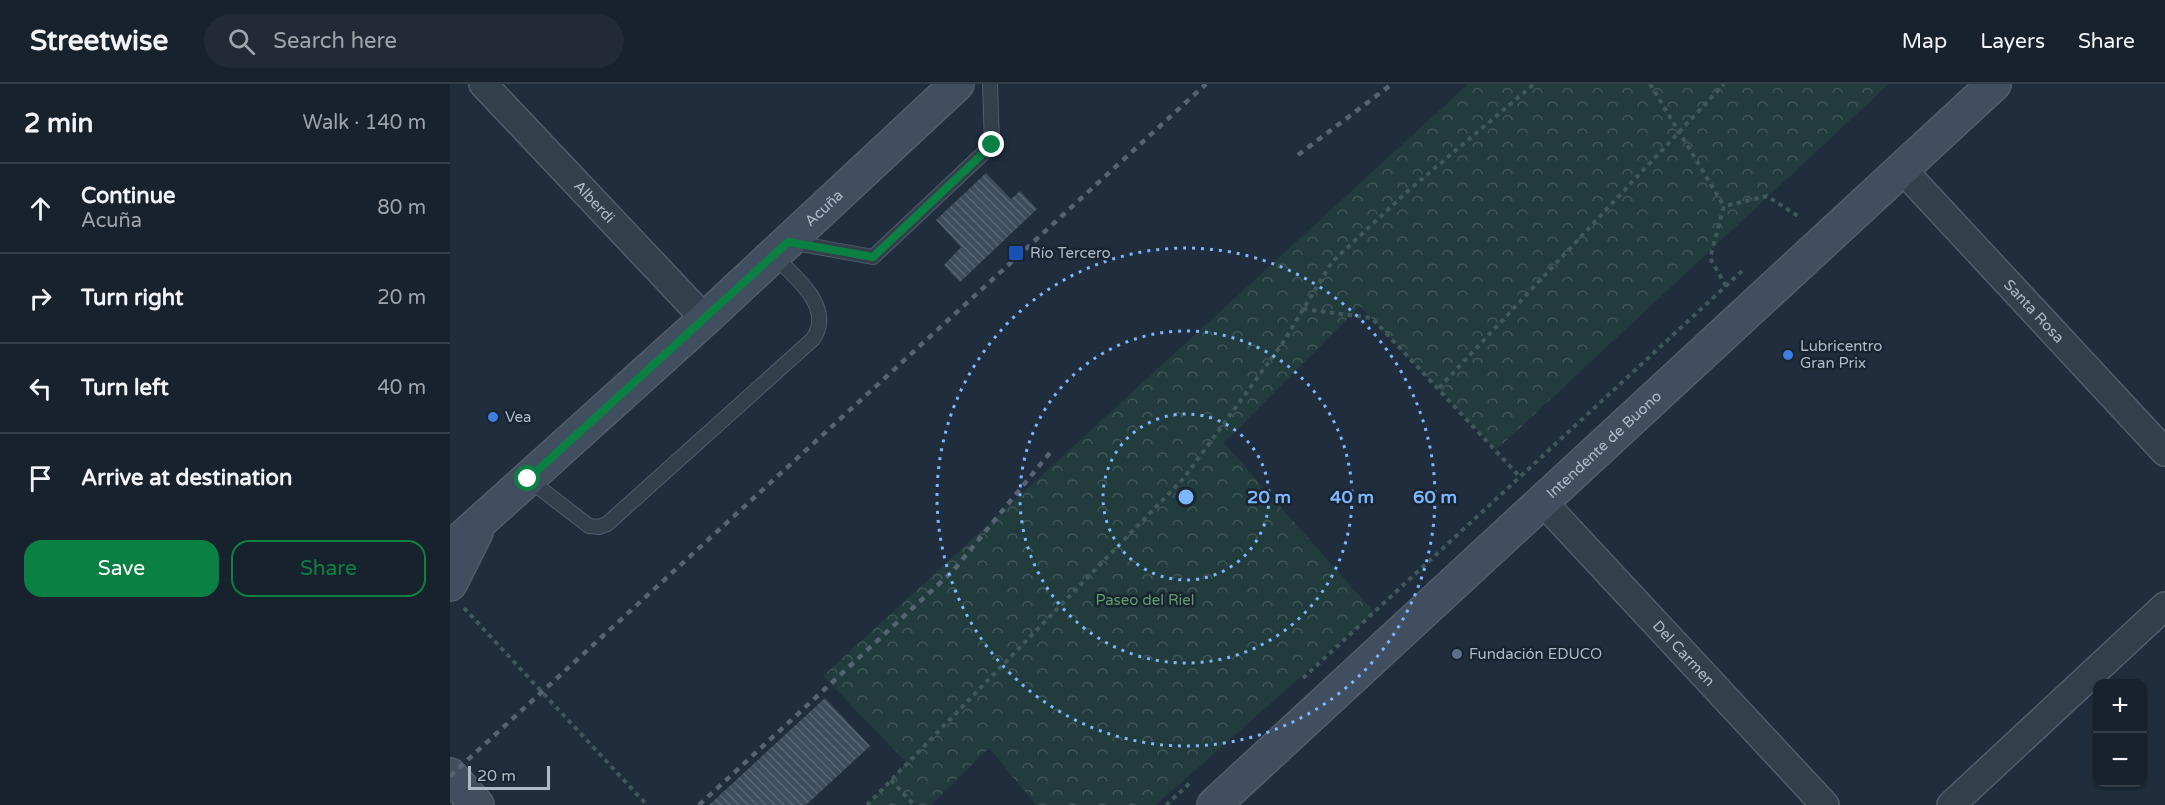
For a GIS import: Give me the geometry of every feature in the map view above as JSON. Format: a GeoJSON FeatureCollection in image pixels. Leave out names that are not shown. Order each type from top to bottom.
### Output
{"type":"FeatureCollection","features":[{"type":"Feature","properties":{"kind":"main road","name":"Acuña"},"geometry":{"type":"LineString","coordinates":[[450,549],[705,319],[957,84]]}},
{"type":"Feature","properties":{"kind":"main road","name":"Intendente de Buono"},"geometry":{"type":"LineString","coordinates":[[1214,805],[1994,84]]}},
{"type":"Feature","properties":{"kind":"main road"},"geometry":{"type":"LineString","coordinates":[[454,592],[481,521]]}},
{"type":"Feature","properties":{"kind":"main road"},"geometry":{"type":"LineString","coordinates":[[450,775],[477,805]]}},
{"type":"Feature","properties":{"kind":"street","name":"Alberdi"},"geometry":{"type":"LineString","coordinates":[[483,84],[705,319]]}},
{"type":"Feature","properties":{"kind":"street","name":"Santa Rosa"},"geometry":{"type":"LineString","coordinates":[[1902,169],[2165,452]]}},
{"type":"Feature","properties":{"kind":"street","name":"Del Carmen"},"geometry":{"type":"LineString","coordinates":[[1542,501],[1825,805]]}},
{"type":"Feature","properties":{"kind":"street"},"geometry":{"type":"LineString","coordinates":[[1951,805],[2165,606]]}},
{"type":"Feature","properties":{"kind":"lane"},"geometry":{"type":"LineString","coordinates":[[780,249],[873,257],[992,145],[990,84]]}},
{"type":"Feature","properties":{"kind":"lane"},"geometry":{"type":"LineString","coordinates":[[528,479],[589,526],[599,527],[607,524],[804,347],[819,330],[819,309],[780,249]]}},
{"type":"Feature","properties":{"kind":"path"},"geometry":{"type":"LineString","coordinates":[[867,805],[1184,478],[1282,344],[1332,262],[1409,190],[1533,84]]}},
{"type":"Feature","properties":{"kind":"path"},"geometry":{"type":"LineString","coordinates":[[1650,84],[1724,206],[1710,258],[1726,286]]}},
{"type":"Feature","properties":{"kind":"path"},"geometry":{"type":"LineString","coordinates":[[1439,388],[1724,84]]}},
{"type":"Feature","properties":{"kind":"path"},"geometry":{"type":"LineString","coordinates":[[1724,206],[1767,196],[1801,218]]}},
{"type":"Feature","properties":{"kind":"path"},"geometry":{"type":"LineString","coordinates":[[1792,225],[1809,210]]}},
{"type":"Feature","properties":{"kind":"path"},"geometry":{"type":"LineString","coordinates":[[1296,684],[1751,264]]}},
{"type":"Feature","properties":{"kind":"path"},"geometry":{"type":"LineString","coordinates":[[1303,309],[1372,318],[1520,477]]}},
{"type":"Feature","properties":{"kind":"path"},"geometry":{"type":"LineString","coordinates":[[454,592],[648,805]]}},
{"type":"Feature","properties":{"kind":"path"},"geometry":{"type":"LineString","coordinates":[[1166,805],[1201,773]]}},
{"type":"Feature","properties":{"kind":"path"},"geometry":{"type":"LineString","coordinates":[[891,780],[914,805]]}},
{"type":"Feature","properties":{"kind":"green space","name":"Paseo del Riel"},"geometry":{"type":"Polygon","coordinates":[[[1468,84],[1889,84],[1496,450],[1360,306],[1224,443],[1374,612],[1156,805],[1036,805],[989,748],[931,805],[867,805],[907,763],[823,676],[1468,84]]]}},
{"type":"Feature","properties":{"kind":"building"},"geometry":{"type":"Polygon","coordinates":[[[986,173],[1011,199],[1020,191],[1037,209],[960,282],[944,265],[961,247],[936,220],[986,173]]]}},
{"type":"Feature","properties":{"kind":"building"},"geometry":{"type":"Polygon","coordinates":[[[825,698],[870,746],[806,805],[709,805],[825,698]]]}},
{"type":"Feature","properties":{"kind":"railway"},"geometry":{"type":"LineString","coordinates":[[450,776],[1206,84]]}},
{"type":"Feature","properties":{"kind":"railway"},"geometry":{"type":"LineString","coordinates":[[1298,155],[1392,84]]}},
{"type":"Feature","properties":{"kind":"railway"},"geometry":{"type":"LineString","coordinates":[[699,805],[953,571],[1053,449]]}},
{"type":"Feature","properties":{"kind":"place","name":"Río Tercero"},"geometry":{"type":"Point","coordinates":[1016,253]}},
{"type":"Feature","properties":{"kind":"place","name":"Lubricentro Gran Prix"},"geometry":{"type":"Point","coordinates":[1788,355]}},
{"type":"Feature","properties":{"kind":"place","name":"Vea"},"geometry":{"type":"Point","coordinates":[493,417]}},
{"type":"Feature","properties":{"kind":"place","name":"Fundación EDUCO"},"geometry":{"type":"Point","coordinates":[1457,654]}},
{"type":"Feature","properties":{"kind":"route"},"geometry":{"type":"LineString","coordinates":[[528,479],[788,242],[873,257],[992,145]]}}]}
